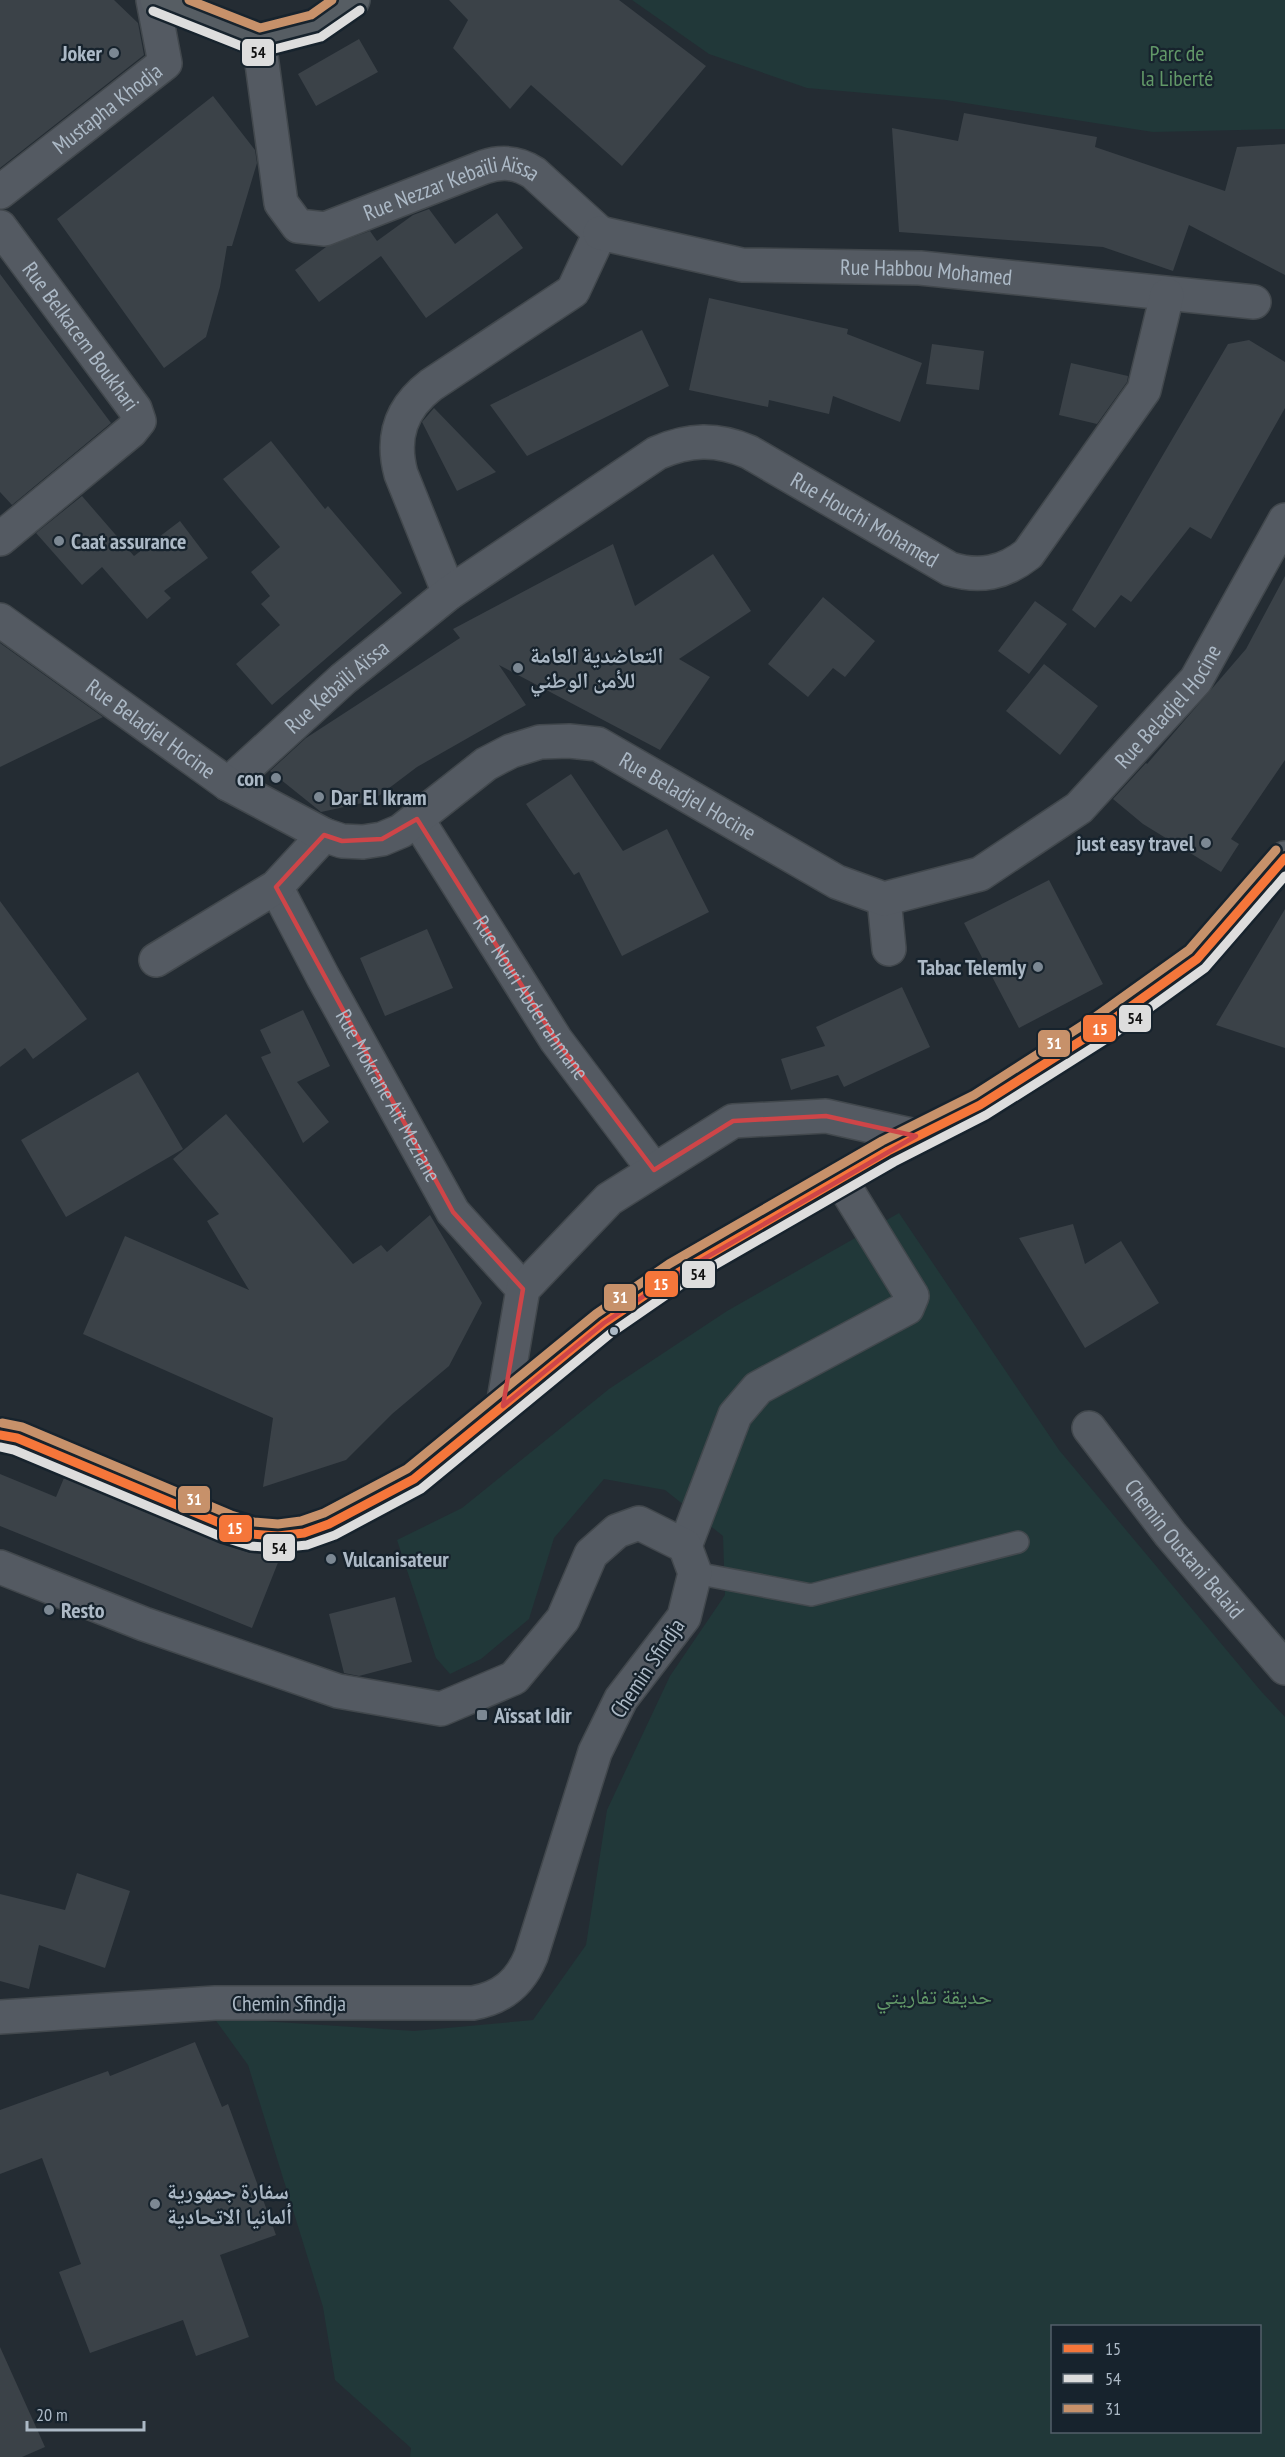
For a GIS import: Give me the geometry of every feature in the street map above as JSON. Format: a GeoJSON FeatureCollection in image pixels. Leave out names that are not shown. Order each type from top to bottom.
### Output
{"type":"FeatureCollection","features":[{"type":"Feature","properties":{"kind":"main road"},"geometry":{"type":"LineString","coordinates":[[155,0],[259,41],[316,26],[353,0]]}},
{"type":"Feature","properties":{"kind":"main road"},"geometry":{"type":"LineString","coordinates":[[0,1434],[17,1438],[227,1526],[252,1534],[278,1536],[304,1533],[329,1524],[414,1479],[604,1323],[669,1279],[916,1136],[980,1105],[1101,1028],[1197,959],[1285,858]]}},
{"type":"Feature","properties":{"kind":"street","name":"Mustapha Khodja"},"geometry":{"type":"LineString","coordinates":[[0,192],[165,63],[155,0]]}},
{"type":"Feature","properties":{"kind":"street","name":"Rue Nezzar Kebaïli Aïssa"},"geometry":{"type":"LineString","coordinates":[[259,41],[281,203],[298,226],[325,229],[484,167],[504,163],[525,167],[534,173],[600,234]]}},
{"type":"Feature","properties":{"kind":"street","name":"Rue Belkacem Boukhari"},"geometry":{"type":"LineString","coordinates":[[0,226],[135,409],[139,420],[131,431],[0,539]]}},
{"type":"Feature","properties":{"kind":"street","name":"Rue Habbou Mohamed"},"geometry":{"type":"LineString","coordinates":[[600,234],[742,265],[920,268],[1102,285],[1167,295],[1254,302]]}},
{"type":"Feature","properties":{"kind":"street"},"geometry":{"type":"LineString","coordinates":[[449,593],[401,474],[396,441],[400,424],[412,402],[431,385],[573,291],[600,234]]}},
{"type":"Feature","properties":{"kind":"street","name":"Rue Houchi Mohamed"},"geometry":{"type":"LineString","coordinates":[[449,593],[657,453],[693,441],[731,444],[749,452],[950,569],[966,574],[999,571],[1015,564],[1028,554],[1144,390],[1167,295]]}},
{"type":"Feature","properties":{"kind":"street","name":"Rue Beladjel Hocine"},"geometry":{"type":"LineString","coordinates":[[0,620],[228,784],[324,835],[342,841],[363,842],[382,839],[401,831],[486,764],[511,751],[540,742],[569,741],[598,744],[837,882],[884,899],[980,874],[1079,808],[1196,680],[1285,520]]}},
{"type":"Feature","properties":{"kind":"street","name":"Rue Kebaïli Aïssa"},"geometry":{"type":"LineString","coordinates":[[228,784],[343,679],[449,593]]}},
{"type":"Feature","properties":{"kind":"street","name":"Rue Nouri Abderrahmane"},"geometry":{"type":"LineString","coordinates":[[417,819],[556,1040],[654,1170]]}},
{"type":"Feature","properties":{"kind":"street"},"geometry":{"type":"LineString","coordinates":[[156,960],[276,887],[324,835]]}},
{"type":"Feature","properties":{"kind":"street","name":"Rue Mokrane Aït Meziane"},"geometry":{"type":"LineString","coordinates":[[276,887],[453,1212],[523,1289]]}},
{"type":"Feature","properties":{"kind":"street"},"geometry":{"type":"LineString","coordinates":[[884,899],[889,949]]}},
{"type":"Feature","properties":{"kind":"street"},"geometry":{"type":"LineString","coordinates":[[503,1406],[523,1289],[609,1199],[733,1121],[826,1116],[916,1136]]}},
{"type":"Feature","properties":{"kind":"street","name":"Chemin Sfindja"},"geometry":{"type":"LineString","coordinates":[[0,2017],[215,2003],[473,2002],[498,1996],[518,1979],[528,1962],[595,1752],[621,1699],[684,1617],[690,1559],[735,1415],[758,1388],[907,1308],[912,1296],[840,1179]]}},
{"type":"Feature","properties":{"kind":"street","name":"Chemin Oustani Belaid"},"geometry":{"type":"LineString","coordinates":[[1089,1428],[1170,1534],[1285,1668]]}},
{"type":"Feature","properties":{"kind":"street"},"geometry":{"type":"LineString","coordinates":[[0,1567],[144,1624],[338,1691],[441,1709],[514,1678],[563,1619],[591,1554],[617,1531],[639,1523],[690,1559]]}},
{"type":"Feature","properties":{"kind":"lane"},"geometry":{"type":"LineString","coordinates":[[690,1559],[811,1595],[1018,1542]]}},
{"type":"Feature","properties":{"kind":"highlighted area"},"geometry":{"type":"Polygon","coordinates":[[[417,819],[556,1040],[654,1170],[733,1121],[826,1116],[916,1136],[669,1279],[604,1323],[503,1406],[523,1289],[453,1212],[276,887],[324,835],[342,841],[382,839],[417,819]]]}},
{"type":"Feature","properties":{"kind":"green space","name":"Parc de la Liberté"},"geometry":{"type":"Polygon","coordinates":[[[632,0],[1285,0],[1285,129],[1153,132],[946,100],[807,88],[709,54],[632,0]]]}},
{"type":"Feature","properties":{"kind":"green space","name":"حديقة تفاريتي"},"geometry":{"type":"Polygon","coordinates":[[[899,1213],[1059,1450],[1285,1717],[1285,2457],[410,2457],[411,2448],[335,2380],[323,2307],[248,2065],[214,2018],[414,2031],[533,2020],[586,1945],[607,1810],[670,1676],[725,1595],[723,1536],[665,1490],[604,1479],[554,1538],[529,1619],[481,1659],[450,1674],[436,1658],[397,1540],[462,1508],[609,1389],[727,1311],[899,1213]]]}},
{"type":"Feature","properties":{"kind":"building"},"geometry":{"type":"Polygon","coordinates":[[[0,0],[114,0],[138,23],[144,55],[0,168],[0,0]]]}},
{"type":"Feature","properties":{"kind":"building"},"geometry":{"type":"Polygon","coordinates":[[[449,0],[619,0],[706,66],[622,166],[531,85],[510,109],[453,48],[468,20],[449,0]]]}},
{"type":"Feature","properties":{"kind":"building"},"geometry":{"type":"Polygon","coordinates":[[[359,39],[378,72],[316,106],[298,74],[359,39]]]}},
{"type":"Feature","properties":{"kind":"building"},"geometry":{"type":"Polygon","coordinates":[[[213,96],[255,150],[257,163],[232,246],[227,246],[220,287],[206,337],[164,368],[57,219],[213,96]]]}},
{"type":"Feature","properties":{"kind":"building"},"geometry":{"type":"Polygon","coordinates":[[[964,113],[1097,137],[1095,147],[1225,191],[1237,147],[1285,144],[1285,275],[1189,225],[1173,271],[1103,247],[899,232],[892,128],[958,141],[964,113]]]}},
{"type":"Feature","properties":{"kind":"building"},"geometry":{"type":"Polygon","coordinates":[[[429,209],[455,244],[497,213],[523,248],[426,318],[381,256],[319,302],[295,270],[326,247],[370,231],[377,241],[413,215],[429,209]]]}},
{"type":"Feature","properties":{"kind":"building"},"geometry":{"type":"Polygon","coordinates":[[[0,274],[111,423],[12,505],[0,492],[0,274]]]}},
{"type":"Feature","properties":{"kind":"building"},"geometry":{"type":"Polygon","coordinates":[[[709,298],[848,329],[847,334],[922,363],[900,422],[833,396],[829,414],[769,400],[768,407],[689,390],[709,298]]]}},
{"type":"Feature","properties":{"kind":"building"},"geometry":{"type":"Polygon","coordinates":[[[642,330],[669,386],[527,456],[490,405],[642,330]]]}},
{"type":"Feature","properties":{"kind":"building"},"geometry":{"type":"Polygon","coordinates":[[[1249,340],[1285,362],[1285,408],[1211,539],[1190,527],[1131,602],[1121,595],[1095,628],[1072,610],[1228,344],[1249,340]]]}},
{"type":"Feature","properties":{"kind":"building"},"geometry":{"type":"Polygon","coordinates":[[[932,344],[984,351],[979,390],[926,384],[932,344]]]}},
{"type":"Feature","properties":{"kind":"building"},"geometry":{"type":"Polygon","coordinates":[[[1071,363],[1128,376],[1127,382],[1097,424],[1059,415],[1071,363]]]}},
{"type":"Feature","properties":{"kind":"building"},"geometry":{"type":"Polygon","coordinates":[[[434,408],[496,472],[457,491],[422,422],[434,408]]]}},
{"type":"Feature","properties":{"kind":"building"},"geometry":{"type":"Polygon","coordinates":[[[271,441],[325,509],[328,506],[402,593],[272,705],[236,664],[280,625],[261,604],[270,596],[251,572],[280,547],[223,479],[271,441]]]}},
{"type":"Feature","properties":{"kind":"building"},"geometry":{"type":"Polygon","coordinates":[[[82,496],[134,556],[180,521],[208,558],[164,591],[171,598],[147,619],[102,567],[82,585],[36,533],[82,496]]]}},
{"type":"Feature","properties":{"kind":"building"},"geometry":{"type":"Polygon","coordinates":[[[613,544],[635,606],[713,554],[751,611],[679,659],[710,677],[660,750],[499,665],[526,705],[417,767],[372,801],[321,812],[270,771],[306,738],[460,638],[453,629],[613,544]]]}},
{"type":"Feature","properties":{"kind":"building"},"geometry":{"type":"Polygon","coordinates":[[[1285,576],[1285,760],[1231,839],[1239,844],[1221,872],[1143,824],[1113,799],[1147,764],[1246,649],[1285,576]]]}},
{"type":"Feature","properties":{"kind":"building"},"geometry":{"type":"Polygon","coordinates":[[[823,597],[875,641],[845,677],[833,668],[808,697],[768,664],[823,597]]]}},
{"type":"Feature","properties":{"kind":"building"},"geometry":{"type":"Polygon","coordinates":[[[1035,601],[1067,624],[1029,674],[998,651],[1035,601]]]}},
{"type":"Feature","properties":{"kind":"building"},"geometry":{"type":"Polygon","coordinates":[[[0,643],[103,717],[0,767],[0,643]]]}},
{"type":"Feature","properties":{"kind":"building"},"geometry":{"type":"Polygon","coordinates":[[[1044,664],[1098,706],[1060,755],[1006,711],[1044,664]]]}},
{"type":"Feature","properties":{"kind":"building"},"geometry":{"type":"Polygon","coordinates":[[[571,774],[623,851],[667,829],[709,912],[622,956],[579,872],[574,875],[526,804],[571,774]]]}},
{"type":"Feature","properties":{"kind":"building"},"geometry":{"type":"Polygon","coordinates":[[[1049,880],[1103,984],[1019,1028],[964,923],[1049,880]]]}},
{"type":"Feature","properties":{"kind":"building"},"geometry":{"type":"Polygon","coordinates":[[[0,901],[87,1019],[33,1059],[25,1048],[0,1067],[0,901]]]}},
{"type":"Feature","properties":{"kind":"building"},"geometry":{"type":"Polygon","coordinates":[[[1285,909],[1285,1048],[1216,1025],[1285,909]]]}},
{"type":"Feature","properties":{"kind":"building"},"geometry":{"type":"Polygon","coordinates":[[[427,929],[453,988],[385,1016],[360,958],[427,929]]]}},
{"type":"Feature","properties":{"kind":"building"},"geometry":{"type":"Polygon","coordinates":[[[902,987],[930,1047],[844,1087],[838,1075],[791,1090],[781,1059],[825,1046],[816,1027],[902,987]]]}},
{"type":"Feature","properties":{"kind":"building"},"geometry":{"type":"Polygon","coordinates":[[[303,1010],[330,1066],[297,1082],[329,1122],[303,1143],[261,1057],[271,1053],[260,1030],[303,1010]]]}},
{"type":"Feature","properties":{"kind":"building"},"geometry":{"type":"Polygon","coordinates":[[[138,1072],[183,1149],[66,1217],[21,1140],[138,1072]]]}},
{"type":"Feature","properties":{"kind":"building"},"geometry":{"type":"Polygon","coordinates":[[[226,1114],[353,1264],[381,1245],[387,1252],[430,1215],[482,1303],[449,1366],[392,1414],[346,1460],[263,1487],[273,1418],[83,1334],[125,1236],[249,1290],[207,1221],[219,1214],[173,1159],[226,1114]]]}},
{"type":"Feature","properties":{"kind":"building"},"geometry":{"type":"Polygon","coordinates":[[[1073,1224],[1085,1264],[1121,1241],[1159,1303],[1085,1348],[1019,1238],[1073,1224]]]}},
{"type":"Feature","properties":{"kind":"building"},"geometry":{"type":"Polygon","coordinates":[[[0,1474],[56,1497],[64,1478],[220,1543],[279,1560],[252,1628],[0,1526],[0,1474]]]}},
{"type":"Feature","properties":{"kind":"building"},"geometry":{"type":"Polygon","coordinates":[[[395,1597],[412,1662],[359,1676],[344,1673],[329,1614],[395,1597]]]}},
{"type":"Feature","properties":{"kind":"building"},"geometry":{"type":"Polygon","coordinates":[[[77,1873],[130,1891],[105,1968],[39,1945],[29,1989],[0,1981],[0,1894],[65,1910],[77,1873]]]}},
{"type":"Feature","properties":{"kind":"building"},"geometry":{"type":"Polygon","coordinates":[[[195,2042],[222,2107],[228,2104],[276,2235],[220,2255],[249,2337],[196,2356],[183,2320],[90,2353],[59,2272],[81,2264],[42,2158],[0,2174],[0,2110],[108,2071],[110,2076],[195,2042]]]}},
{"type":"Feature","properties":{"kind":"building"},"geometry":{"type":"Polygon","coordinates":[[[0,2347],[45,2447],[22,2457],[0,2457],[0,2347]]]}},
{"type":"Feature","properties":{"kind":"transit line","name":"31"},"geometry":{"type":"LineString","coordinates":[[189,0],[260,28],[311,15],[332,0]]}},
{"type":"Feature","properties":{"kind":"transit line","name":"54"},"geometry":{"type":"LineString","coordinates":[[153,11],[259,53],[321,37],[360,10]]}},
{"type":"Feature","properties":{"kind":"transit line","name":"31"},"geometry":{"type":"LineString","coordinates":[[2,1423],[22,1427],[231,1515],[254,1522],[278,1524],[301,1521],[324,1513],[407,1469],[596,1314],[669,1264],[882,1141],[974,1095],[1094,1018],[1189,950],[1276,850]]}},
{"type":"Feature","properties":{"kind":"transit line","name":"15"},"geometry":{"type":"LineString","coordinates":[[0,1435],[17,1438],[227,1526],[252,1534],[278,1536],[304,1533],[329,1524],[414,1479],[604,1323],[676,1274],[888,1151],[980,1105],[1101,1028],[1197,959],[1285,858]]}},
{"type":"Feature","properties":{"kind":"transit line","name":"54"},"geometry":{"type":"LineString","coordinates":[[0,1447],[14,1450],[222,1537],[251,1546],[278,1548],[307,1545],[335,1535],[421,1489],[611,1333],[682,1284],[894,1162],[986,1115],[1108,1038],[1205,968],[1285,876]]}},
{"type":"Feature","properties":{"kind":"place","name":"Joker"},"geometry":{"type":"Point","coordinates":[114,53]}},
{"type":"Feature","properties":{"kind":"place","name":"Caat assurance"},"geometry":{"type":"Point","coordinates":[59,541]}},
{"type":"Feature","properties":{"kind":"place","name":"التعاضدية العامة للأمن الوطني"},"geometry":{"type":"Point","coordinates":[518,668]}},
{"type":"Feature","properties":{"kind":"place","name":"con"},"geometry":{"type":"Point","coordinates":[276,778]}},
{"type":"Feature","properties":{"kind":"place","name":"Dar El Ikram"},"geometry":{"type":"Point","coordinates":[319,797]}},
{"type":"Feature","properties":{"kind":"place","name":"just easy travel"},"geometry":{"type":"Point","coordinates":[1206,843]}},
{"type":"Feature","properties":{"kind":"place","name":"Tabac Telemly"},"geometry":{"type":"Point","coordinates":[1038,967]}},
{"type":"Feature","properties":{"kind":"place","name":"Vulcanisateur"},"geometry":{"type":"Point","coordinates":[331,1559]}},
{"type":"Feature","properties":{"kind":"place","name":"Resto"},"geometry":{"type":"Point","coordinates":[49,1610]}},
{"type":"Feature","properties":{"kind":"place","name":"Aïssat Idir"},"geometry":{"type":"Point","coordinates":[482,1715]}},
{"type":"Feature","properties":{"kind":"place","name":"سفارة جمهورية ألمانيا الاتحادية"},"geometry":{"type":"Point","coordinates":[155,2204]}}]}
